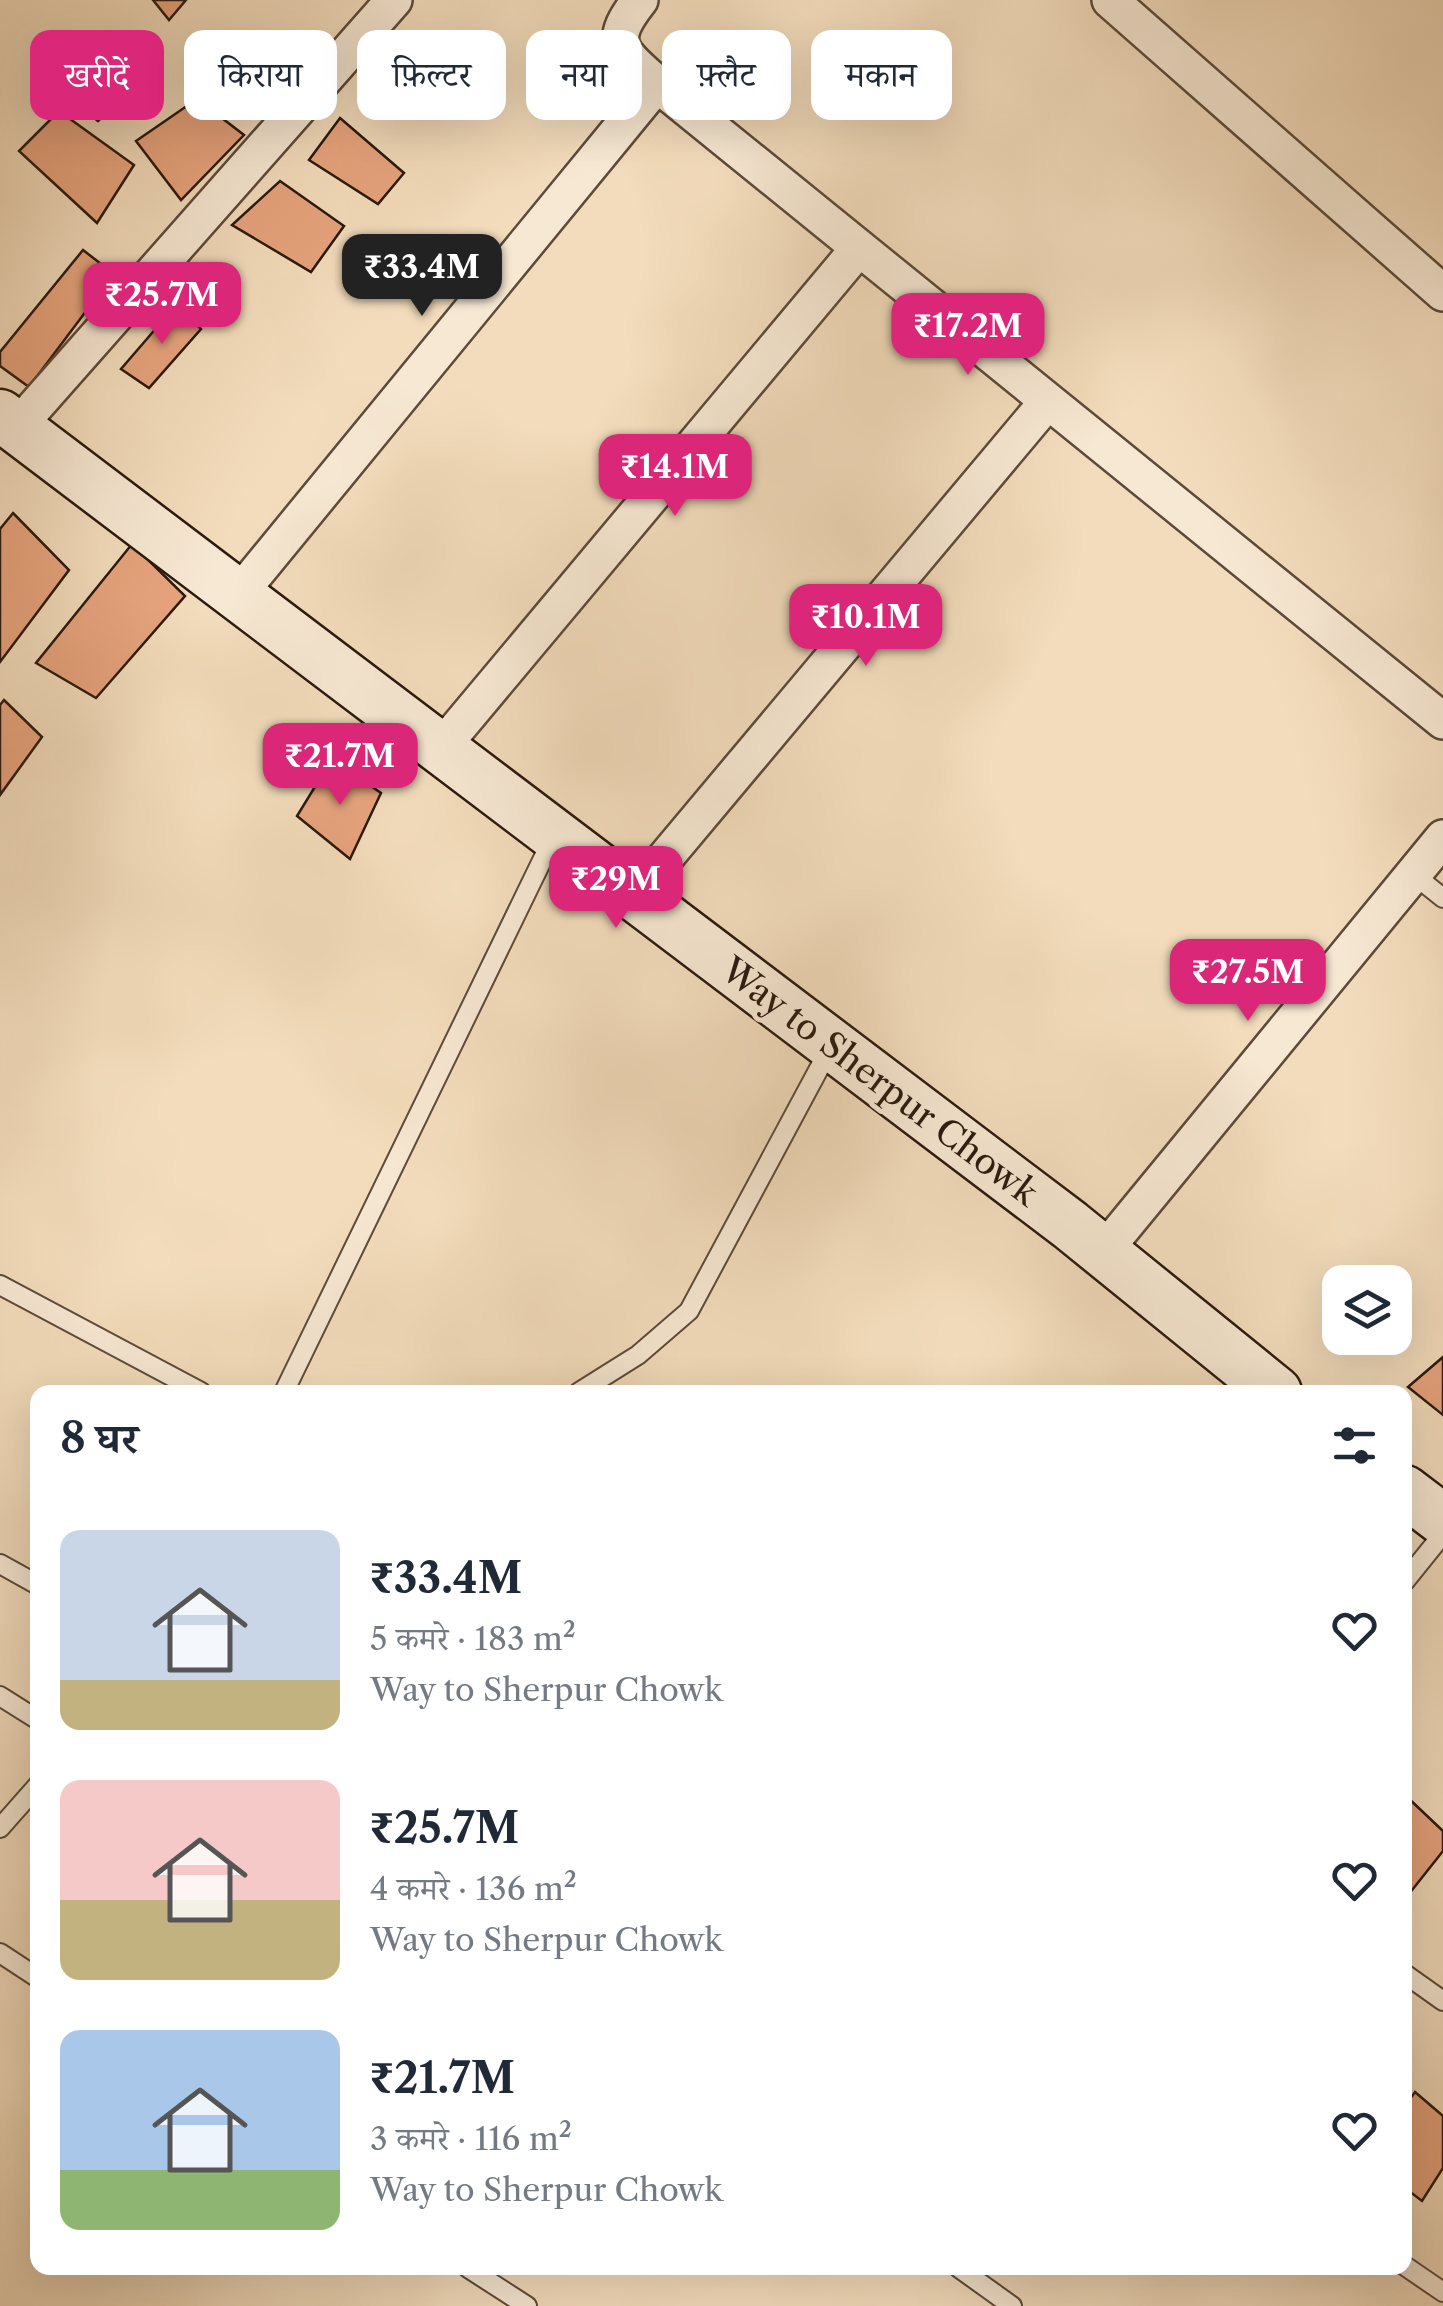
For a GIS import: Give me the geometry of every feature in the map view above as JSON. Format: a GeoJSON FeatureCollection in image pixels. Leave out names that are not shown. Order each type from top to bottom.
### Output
{"type":"FeatureCollection","features":[{"type":"Feature","properties":{"kind":"street"},"geometry":{"type":"LineString","coordinates":[[8,421],[394,0]]}},
{"type":"Feature","properties":{"kind":"street"},"geometry":{"type":"LineString","coordinates":[[640,0],[622,23],[618,38],[624,54],[656,84],[1443,722]]}},
{"type":"Feature","properties":{"kind":"street"},"geometry":{"type":"LineString","coordinates":[[1110,0],[1443,293]]}},
{"type":"Feature","properties":{"kind":"street"},"geometry":{"type":"LineString","coordinates":[[238,595],[656,84]]}},
{"type":"Feature","properties":{"kind":"street"},"geometry":{"type":"LineString","coordinates":[[440,748],[859,248]]}},
{"type":"Feature","properties":{"kind":"street"},"geometry":{"type":"LineString","coordinates":[[634,894],[1048,401]]}},
{"type":"Feature","properties":{"kind":"street","name":"Way to Sherpur Chowk"},"geometry":{"type":"LineString","coordinates":[[8,421],[1103,1252],[1267,1385]]}},
{"type":"Feature","properties":{"kind":"street"},"geometry":{"type":"LineString","coordinates":[[1103,1252],[1443,838]]}},
{"type":"Feature","properties":{"kind":"street"},"geometry":{"type":"LineString","coordinates":[[1412,1496],[1443,1520]]}},
{"type":"Feature","properties":{"kind":"lane"},"geometry":{"type":"LineString","coordinates":[[287,1385],[554,835]]}},
{"type":"Feature","properties":{"kind":"lane"},"geometry":{"type":"LineString","coordinates":[[1413,874],[1443,898]]}},
{"type":"Feature","properties":{"kind":"lane"},"geometry":{"type":"LineString","coordinates":[[590,1385],[638,1355],[689,1311],[832,1045]]}},
{"type":"Feature","properties":{"kind":"lane"},"geometry":{"type":"LineString","coordinates":[[0,1285],[188,1385]]}},
{"type":"Feature","properties":{"kind":"lane"},"geometry":{"type":"LineString","coordinates":[[1412,1572],[1443,1534]]}},
{"type":"Feature","properties":{"kind":"lane"},"geometry":{"type":"LineString","coordinates":[[0,1564],[30,1581]]}},
{"type":"Feature","properties":{"kind":"lane"},"geometry":{"type":"LineString","coordinates":[[0,1696],[30,1715]]}},
{"type":"Feature","properties":{"kind":"lane"},"geometry":{"type":"LineString","coordinates":[[0,1828],[30,1794]]}},
{"type":"Feature","properties":{"kind":"lane"},"geometry":{"type":"LineString","coordinates":[[0,1953],[30,1973]]}},
{"type":"Feature","properties":{"kind":"lane"},"geometry":{"type":"LineString","coordinates":[[1412,1979],[1443,2001]]}},
{"type":"Feature","properties":{"kind":"lane"},"geometry":{"type":"LineString","coordinates":[[1412,2271],[1443,2292]]}},
{"type":"Feature","properties":{"kind":"lane"},"geometry":{"type":"LineString","coordinates":[[479,2275],[527,2306]]}},
{"type":"Feature","properties":{"kind":"lane"},"geometry":{"type":"LineString","coordinates":[[969,2275],[1012,2306]]}},
{"type":"Feature","properties":{"kind":"building"},"geometry":{"type":"Polygon","coordinates":[[[153,0],[186,0],[169,20],[153,0]]]}},
{"type":"Feature","properties":{"kind":"building"},"geometry":{"type":"Polygon","coordinates":[[[184,108],[184,120],[224,120],[244,135],[181,200],[136,141],[184,108]]]}},
{"type":"Feature","properties":{"kind":"building"},"geometry":{"type":"Polygon","coordinates":[[[340,118],[404,173],[378,204],[309,160],[340,118]]]}},
{"type":"Feature","properties":{"kind":"building"},"geometry":{"type":"Polygon","coordinates":[[[50,120],[72,120],[134,165],[97,223],[19,151],[50,120]]]}},
{"type":"Feature","properties":{"kind":"building"},"geometry":{"type":"Polygon","coordinates":[[[280,181],[344,226],[311,272],[232,225],[280,181]]]}},
{"type":"Feature","properties":{"kind":"building"},"geometry":{"type":"Polygon","coordinates":[[[83,250],[114,274],[29,387],[0,366],[0,352],[83,250]]]}},
{"type":"Feature","properties":{"kind":"building"},"geometry":{"type":"Polygon","coordinates":[[[177,304],[201,329],[149,388],[121,369],[177,304]]]}},
{"type":"Feature","properties":{"kind":"building"},"geometry":{"type":"Polygon","coordinates":[[[13,513],[69,570],[0,662],[0,529],[13,513]]]}},
{"type":"Feature","properties":{"kind":"building"},"geometry":{"type":"Polygon","coordinates":[[[132,544],[185,596],[96,698],[36,663],[132,544]]]}},
{"type":"Feature","properties":{"kind":"building"},"geometry":{"type":"Polygon","coordinates":[[[4,700],[42,737],[0,795],[0,705],[4,700]]]}},
{"type":"Feature","properties":{"kind":"building"},"geometry":{"type":"Polygon","coordinates":[[[332,759],[381,793],[350,859],[297,816],[332,759]]]}},
{"type":"Feature","properties":{"kind":"building"},"geometry":{"type":"Polygon","coordinates":[[[1443,1357],[1443,1415],[1412,1390],[1410,1385],[1443,1357]]]}},
{"type":"Feature","properties":{"kind":"building"},"geometry":{"type":"Polygon","coordinates":[[[1412,1802],[1443,1831],[1443,1851],[1412,1890],[1412,1802]]]}},
{"type":"Feature","properties":{"kind":"building"},"geometry":{"type":"Polygon","coordinates":[[[1415,2092],[1443,2116],[1443,2168],[1422,2201],[1412,2193],[1415,2092]]]}}]}
